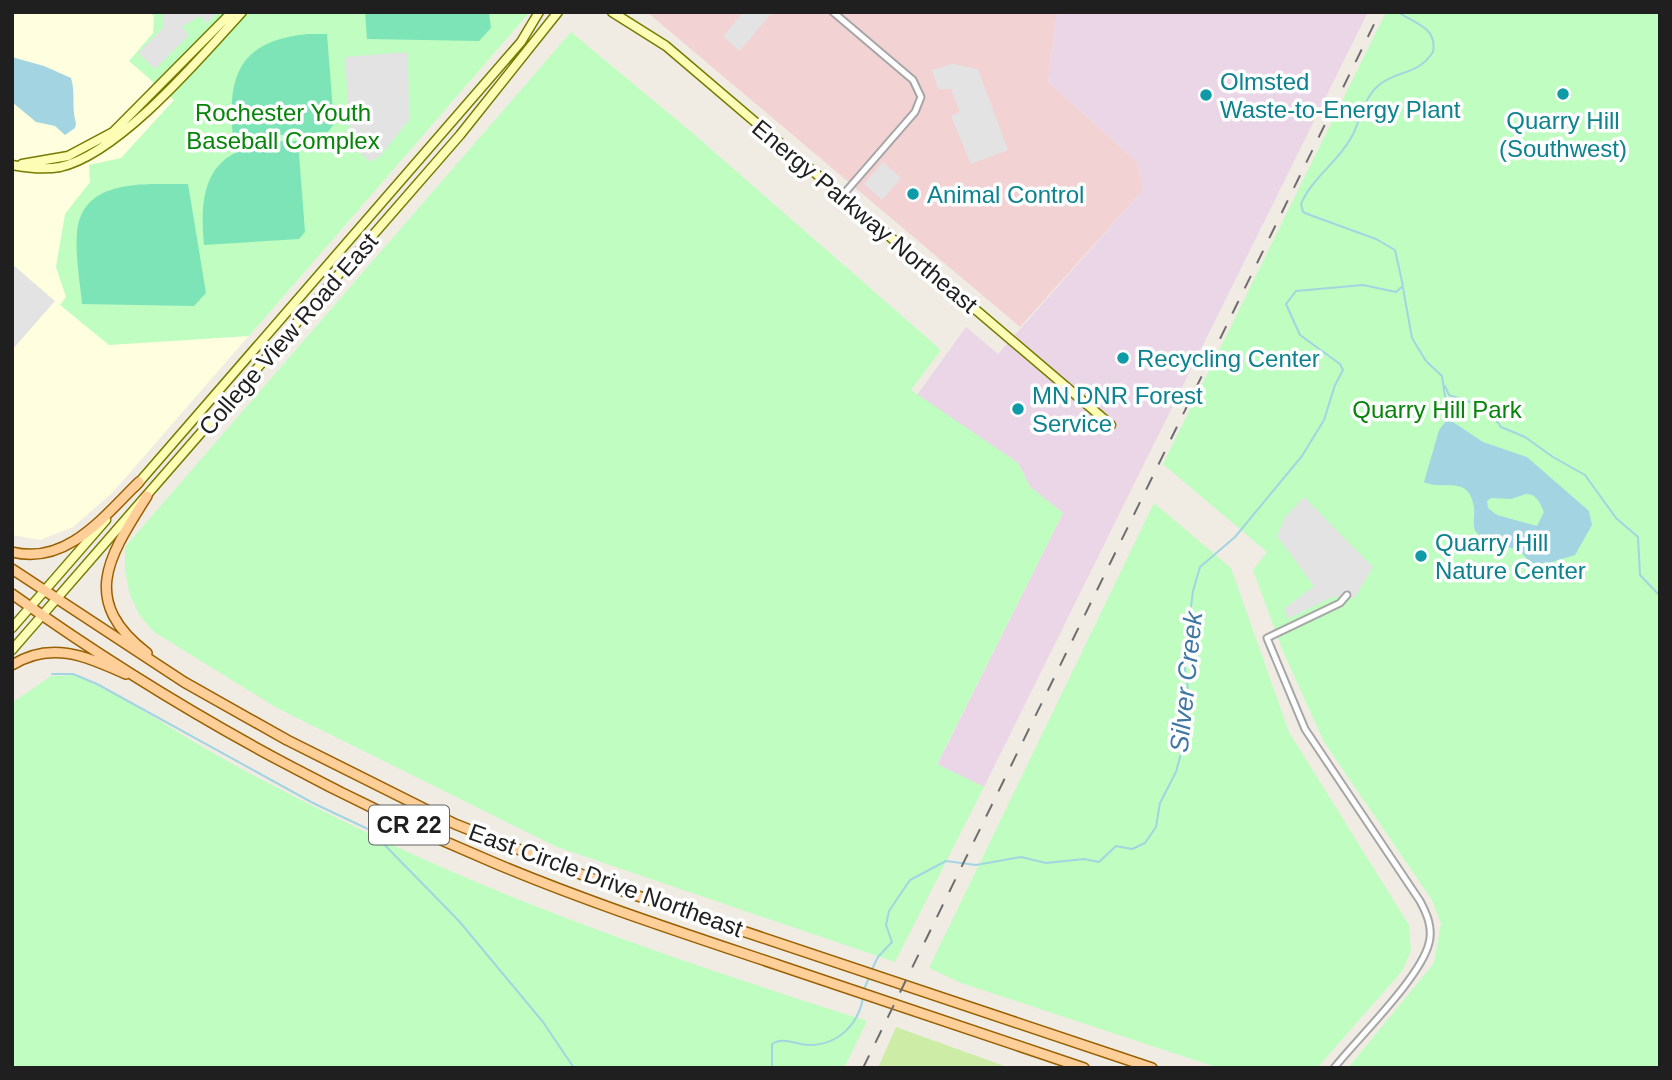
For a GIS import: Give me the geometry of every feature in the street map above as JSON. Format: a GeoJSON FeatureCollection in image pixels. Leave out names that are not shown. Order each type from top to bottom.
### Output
{"type":"FeatureCollection","features":[{"type":"Feature","properties":{"kind":"main road"},"geometry":{"type":"LineString","coordinates":[[12,165],[68,156],[113,132],[232,12]]}},
{"type":"Feature","properties":{"kind":"main road"},"geometry":{"type":"LineString","coordinates":[[12,165],[40,169],[60,167],[84,159],[113,142],[242,12]]}},
{"type":"Feature","properties":{"kind":"main road","name":"College View Road East"},"geometry":{"type":"LineString","coordinates":[[12,628],[521,42],[539,12]]}},
{"type":"Feature","properties":{"kind":"main road","name":"College View Road East"},"geometry":{"type":"LineString","coordinates":[[12,650],[497,92],[558,12]]}},
{"type":"Feature","properties":{"kind":"main road","name":"Energy Parkway Northeast"},"geometry":{"type":"LineString","coordinates":[[614,13],[666,46],[1111,425]]}},
{"type":"Feature","properties":{"kind":"main road"},"geometry":{"type":"LineString","coordinates":[[12,552],[44,554],[68,545],[88,531],[139,482]]}},
{"type":"Feature","properties":{"kind":"main road"},"geometry":{"type":"LineString","coordinates":[[147,496],[111,556],[105,579],[107,599],[113,616],[125,633],[184,682]]}},
{"type":"Feature","properties":{"kind":"main road","name":"CR 22"},"geometry":{"type":"LineString","coordinates":[[12,569],[56,599]]}},
{"type":"Feature","properties":{"kind":"main road","name":"CR 22"},"geometry":{"type":"LineString","coordinates":[[12,594],[30,606]]}},
{"type":"Feature","properties":{"kind":"main road","name":"East Circle Drive Northeast"},"geometry":{"type":"LineString","coordinates":[[56,599],[184,682],[359,778],[499,843],[623,891],[1152,1068]]}},
{"type":"Feature","properties":{"kind":"main road","name":"East Circle Drive Northeast"},"geometry":{"type":"LineString","coordinates":[[30,606],[153,686],[325,783],[496,864],[642,919],[1084,1068]]}},
{"type":"Feature","properties":{"kind":"main road"},"geometry":{"type":"LineString","coordinates":[[12,665],[40,653],[72,652],[153,686]]}},
{"type":"Feature","properties":{"kind":"street"},"geometry":{"type":"LineString","coordinates":[[833,12],[913,80],[921,97],[915,112],[842,196]]}},
{"type":"Feature","properties":{"kind":"street"},"geometry":{"type":"LineString","coordinates":[[1334,1068],[1419,966],[1430,935],[1428,917],[1420,901],[1304,729],[1268,638],[1340,603],[1347,595]]}},
{"type":"Feature","properties":{"kind":"shaded area","name":"Rochester Youth Baseball Complex"},"geometry":{"type":"Polygon","coordinates":[[[12,12],[530,12],[113,492],[73,527],[40,540],[12,535],[12,12]]]}},
{"type":"Feature","properties":{"kind":"shaded area"},"geometry":{"type":"Polygon","coordinates":[[[164,12],[217,12],[207,23],[200,16],[182,27],[189,35],[155,69],[138,53],[163,28],[164,12]]]}},
{"type":"Feature","properties":{"kind":"shaded area"},"geometry":{"type":"Polygon","coordinates":[[[647,12],[1057,12],[1048,82],[1138,163],[1143,190],[1020,327],[647,12]]]}},
{"type":"Feature","properties":{"kind":"shaded area"},"geometry":{"type":"Polygon","coordinates":[[[743,12],[772,12],[740,51],[723,37],[743,12]]]}},
{"type":"Feature","properties":{"kind":"shaded area"},"geometry":{"type":"Polygon","coordinates":[[[1057,12],[1368,12],[984,787],[937,765],[1063,513],[1030,487],[1018,463],[917,395],[966,327],[998,354],[1143,190],[1138,163],[1048,82],[1057,12]]]}},
{"type":"Feature","properties":{"kind":"shaded area"},"geometry":{"type":"Polygon","coordinates":[[[408,52],[409,120],[381,155],[371,162],[351,146],[345,57],[408,52]]]}},
{"type":"Feature","properties":{"kind":"shaded area"},"geometry":{"type":"Polygon","coordinates":[[[952,64],[978,69],[1008,150],[971,164],[951,116],[960,112],[951,89],[938,89],[932,70],[952,64]]]}},
{"type":"Feature","properties":{"kind":"shaded area"},"geometry":{"type":"Polygon","coordinates":[[[883,162],[901,178],[882,200],[864,184],[883,162]]]}},
{"type":"Feature","properties":{"kind":"shaded area"},"geometry":{"type":"Polygon","coordinates":[[[12,264],[55,301],[12,350],[12,264]]]}},
{"type":"Feature","properties":{"kind":"shaded area"},"geometry":{"type":"Polygon","coordinates":[[[1304,497],[1373,567],[1354,599],[1347,595],[1330,598],[1288,619],[1284,609],[1314,586],[1277,536],[1285,517],[1304,497]]]}},
{"type":"Feature","properties":{"kind":"green space","name":"Rochester Youth Baseball Complex"},"geometry":{"type":"Polygon","coordinates":[[[149,12],[530,12],[249,336],[109,345],[60,305],[66,297],[56,267],[65,214],[90,182],[89,165],[121,158],[174,100],[129,61],[153,33],[154,16],[149,12]]]}},
{"type":"Feature","properties":{"kind":"green space"},"geometry":{"type":"Polygon","coordinates":[[[365,12],[489,12],[491,28],[479,41],[367,39],[365,12]]]}},
{"type":"Feature","properties":{"kind":"green space","name":"Quarry Hill Park"},"geometry":{"type":"Polygon","coordinates":[[[1386,12],[1660,12],[1660,1068],[1348,1068],[1434,963],[1441,924],[1432,900],[1324,742],[1282,649],[1253,570],[1267,552],[1163,464],[1386,12]]]}},
{"type":"Feature","properties":{"kind":"green space"},"geometry":{"type":"Polygon","coordinates":[[[571,32],[696,136],[941,350],[911,390],[1018,463],[1030,487],[1063,513],[937,764],[984,787],[895,962],[557,847],[277,708],[154,632],[140,616],[130,595],[125,571],[125,547],[571,32]]]}},
{"type":"Feature","properties":{"kind":"green space"},"geometry":{"type":"Polygon","coordinates":[[[308,34],[327,34],[334,124],[328,132],[233,138],[232,96],[242,65],[252,53],[266,44],[308,34]]]}},
{"type":"Feature","properties":{"kind":"green space"},"geometry":{"type":"Polygon","coordinates":[[[279,141],[298,141],[305,232],[299,239],[204,245],[204,203],[207,186],[214,172],[224,160],[238,151],[279,141]]]}},
{"type":"Feature","properties":{"kind":"green space"},"geometry":{"type":"Polygon","coordinates":[[[188,184],[206,293],[194,306],[82,304],[77,233],[82,215],[91,201],[119,188],[188,184]]]}},
{"type":"Feature","properties":{"kind":"green space"},"geometry":{"type":"Polygon","coordinates":[[[1154,503],[1231,568],[1289,732],[1409,925],[1411,950],[1403,970],[1317,1068],[1219,1068],[961,983],[929,968],[1154,503]]]}},
{"type":"Feature","properties":{"kind":"green space"},"geometry":{"type":"Polygon","coordinates":[[[74,675],[126,701],[269,783],[432,863],[616,937],[867,1021],[844,1068],[12,1068],[12,703],[51,676],[74,675]]]}},
{"type":"Feature","properties":{"kind":"green space"},"geometry":{"type":"Polygon","coordinates":[[[896,1027],[1010,1068],[878,1068],[896,1027]]]}},
{"type":"Feature","properties":{"kind":"water"},"geometry":{"type":"Polygon","coordinates":[[[12,57],[44,66],[71,78],[75,128],[65,135],[55,126],[36,122],[12,102],[12,57]]]}},
{"type":"Feature","properties":{"kind":"water"},"geometry":{"type":"Polygon","coordinates":[[[1446,421],[1453,422],[1483,442],[1527,457],[1589,511],[1592,525],[1575,555],[1539,566],[1531,563],[1518,549],[1490,545],[1475,531],[1474,506],[1465,489],[1460,486],[1424,482],[1439,430],[1446,421]],[[1526,494],[1511,499],[1491,498],[1487,501],[1488,508],[1497,515],[1537,526],[1544,512],[1538,500],[1526,494]]]}},
{"type":"Feature","properties":{"kind":"waterway","name":"Silver Creek"},"geometry":{"type":"LineString","coordinates":[[872,969],[878,957],[892,942],[886,925],[889,911],[910,880],[946,861],[976,865],[1021,857],[1046,863],[1084,859],[1099,862],[1116,846],[1132,849],[1145,843],[1156,827],[1160,803],[1176,772],[1184,742],[1188,689],[1184,663],[1193,591],[1200,567],[1235,537],[1302,456],[1324,420],[1335,385],[1343,370],[1340,364],[1300,335],[1286,304],[1296,291],[1363,285],[1396,292],[1403,286],[1395,250],[1376,239],[1303,212],[1301,204],[1311,187],[1346,147],[1374,90],[1386,80],[1421,65],[1433,52],[1434,44],[1428,31],[1398,12]]}},
{"type":"Feature","properties":{"kind":"waterway"},"geometry":{"type":"LineString","coordinates":[[1403,288],[1412,338],[1426,361],[1442,376],[1447,410]]}},
{"type":"Feature","properties":{"kind":"waterway"},"geometry":{"type":"LineString","coordinates":[[1445,386],[1449,395],[1488,408],[1501,427],[1525,437],[1585,475],[1616,518],[1638,537],[1640,575],[1660,596]]}},
{"type":"Feature","properties":{"kind":"waterway"},"geometry":{"type":"LineString","coordinates":[[52,674],[73,674],[97,684],[313,803],[370,830],[459,921],[543,1022],[574,1068]]}},
{"type":"Feature","properties":{"kind":"waterway","name":"Silver Creek"},"geometry":{"type":"LineString","coordinates":[[864,989],[869,978]]}},
{"type":"Feature","properties":{"kind":"waterway","name":"Silver Creek"},"geometry":{"type":"LineString","coordinates":[[772,1068],[772,1044],[781,1041],[804,1045],[819,1044],[838,1037],[857,1017],[863,998]]}},
{"type":"Feature","properties":{"kind":"railway"},"geometry":{"type":"LineString","coordinates":[[863,1068],[1380,12]]}},
{"type":"Feature","properties":{"kind":"place","name":"Quarry Hill (Southwest)"},"geometry":{"type":"Point","coordinates":[1563,94]}},
{"type":"Feature","properties":{"kind":"place","name":"Olmsted Waste-to-Energy Plant"},"geometry":{"type":"Point","coordinates":[1206,95]}},
{"type":"Feature","properties":{"kind":"place","name":"Animal Control"},"geometry":{"type":"Point","coordinates":[913,194]}},
{"type":"Feature","properties":{"kind":"place","name":"Recycling Center"},"geometry":{"type":"Point","coordinates":[1123,358]}},
{"type":"Feature","properties":{"kind":"place","name":"MN DNR Forest Service"},"geometry":{"type":"Point","coordinates":[1018,409]}},
{"type":"Feature","properties":{"kind":"place","name":"Quarry Hill Nature Center"},"geometry":{"type":"Point","coordinates":[1421,556]}}]}
